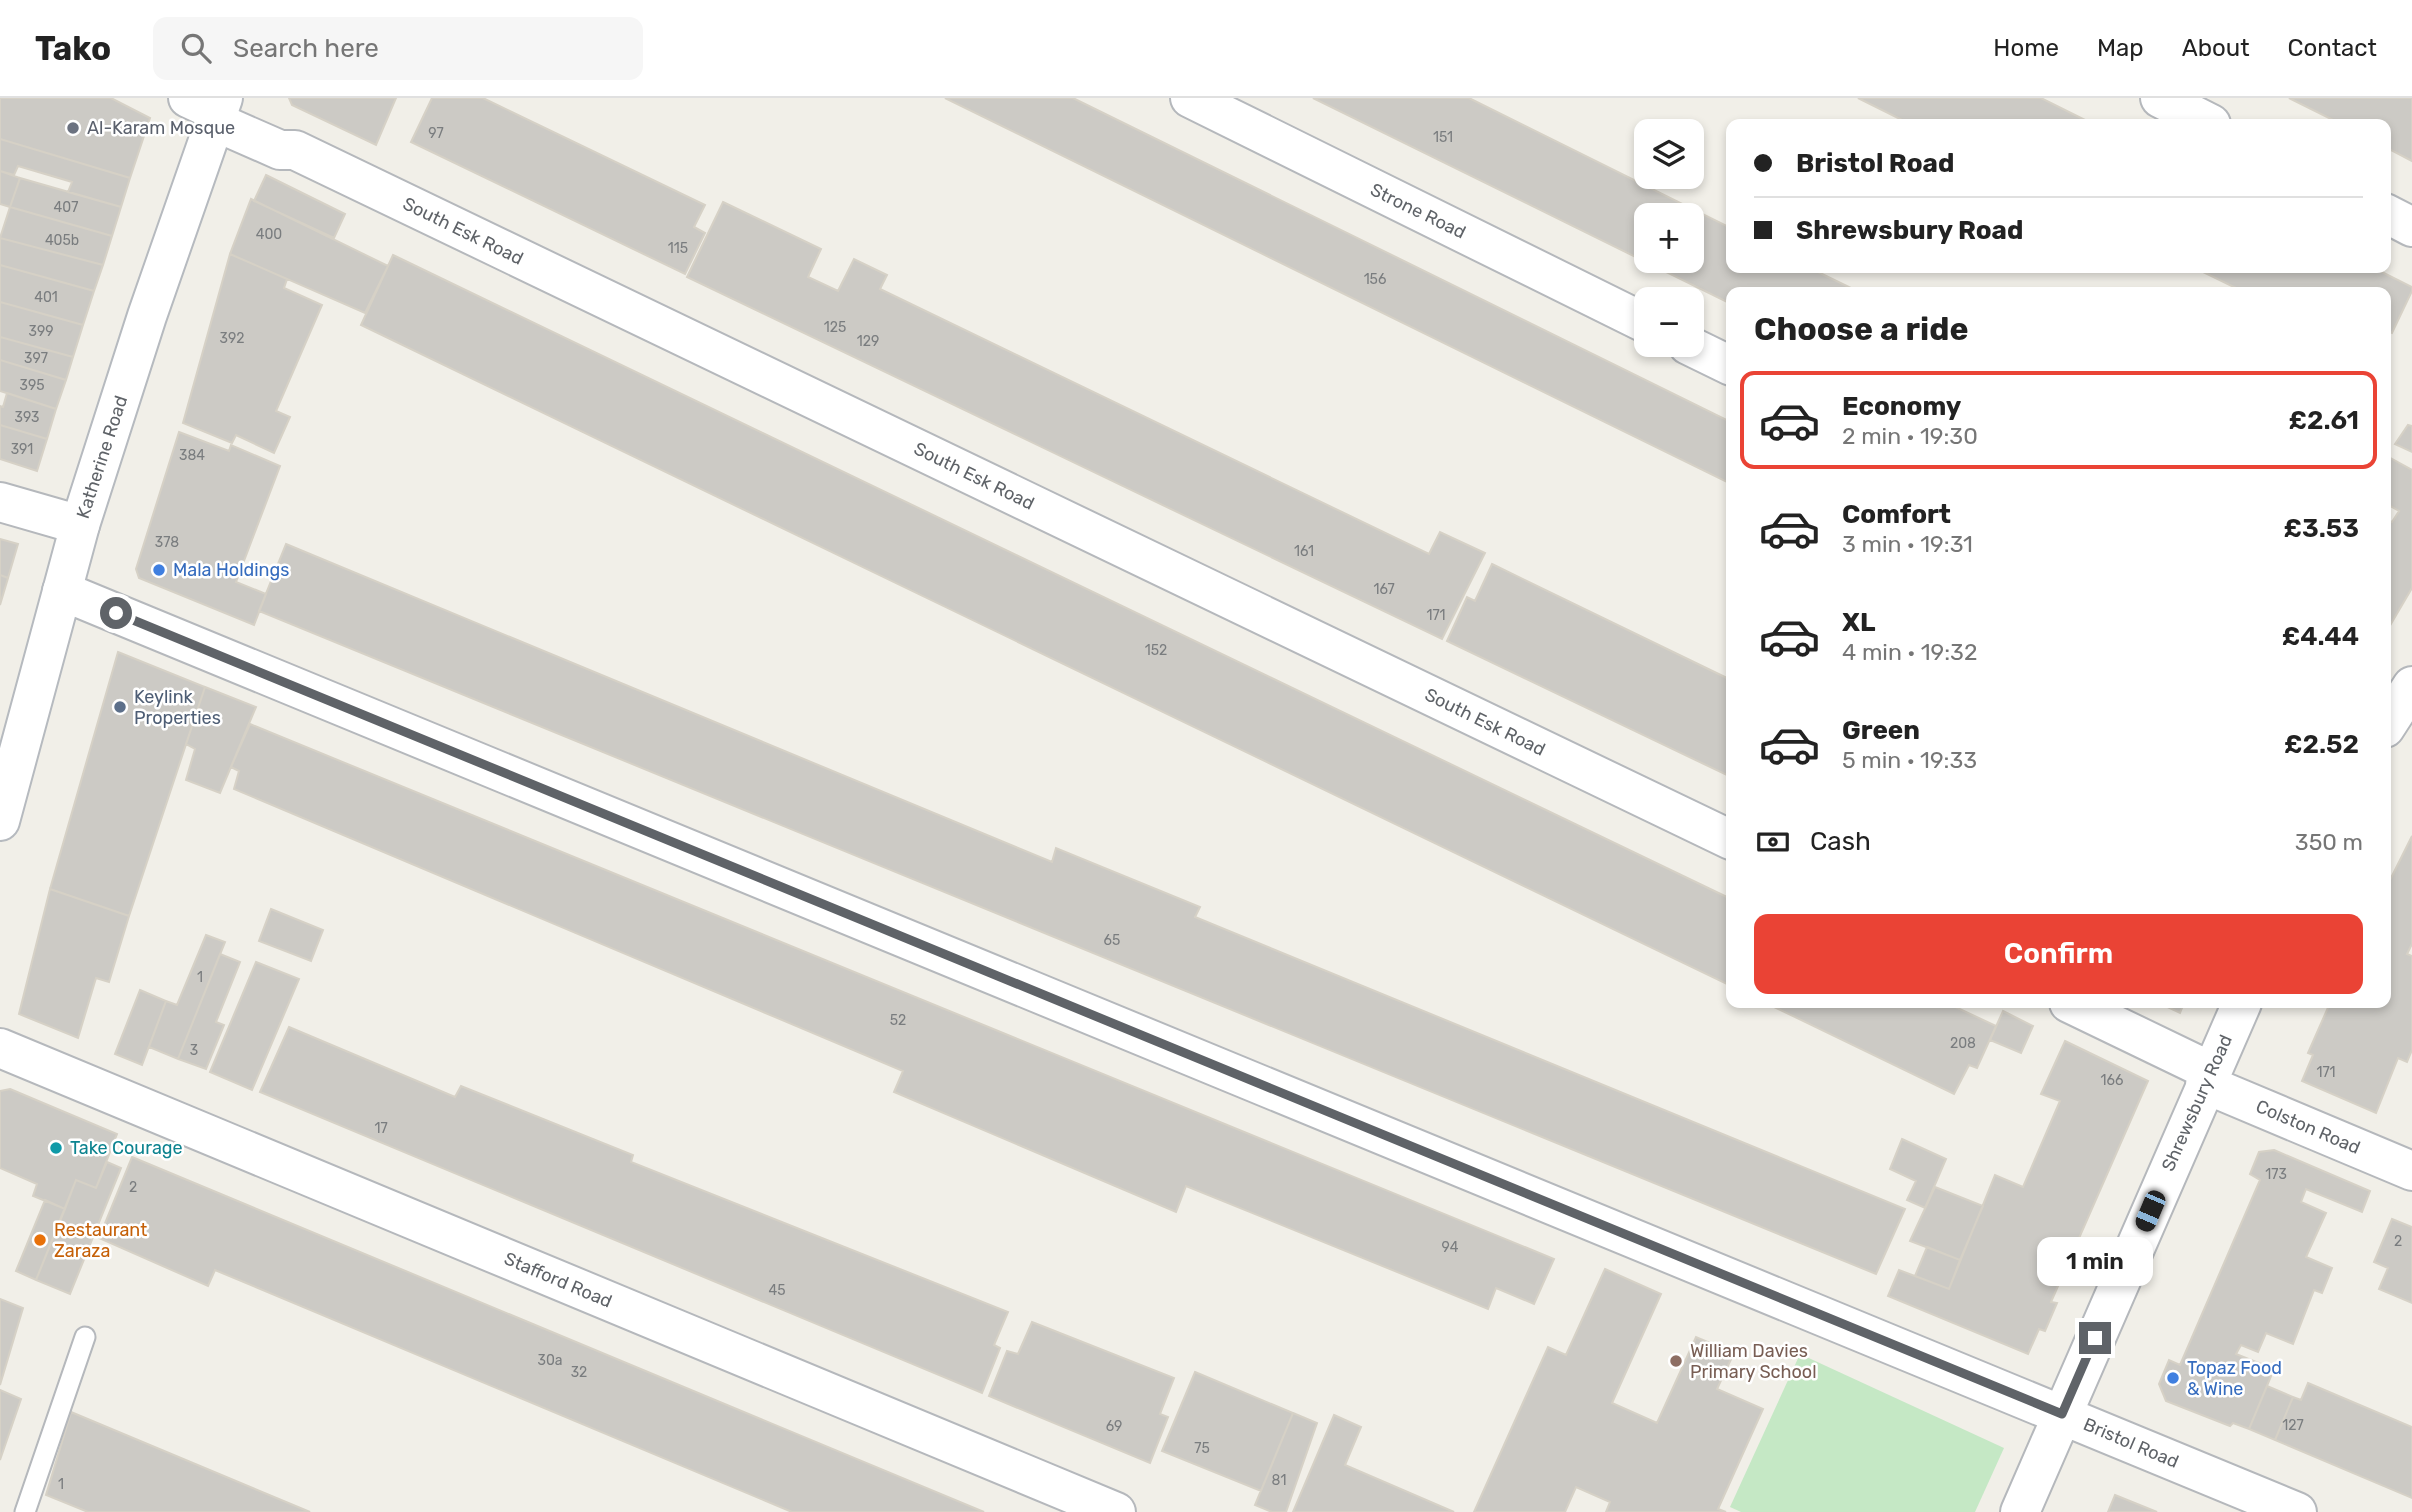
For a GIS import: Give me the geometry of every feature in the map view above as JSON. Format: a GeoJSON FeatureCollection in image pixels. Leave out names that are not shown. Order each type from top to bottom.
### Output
{"type":"FeatureCollection","features":[{"type":"Feature","properties":{"kind":"street","name":"Strone Road"},"geometry":{"type":"LineString","coordinates":[[1190,98],[1634,318]]}},
{"type":"Feature","properties":{"kind":"street"},"geometry":{"type":"LineString","coordinates":[[2160,98],[2201,119]]}},
{"type":"Feature","properties":{"kind":"street","name":"Katherine Road"},"geometry":{"type":"LineString","coordinates":[[0,821],[80,525],[211,107]]}},
{"type":"Feature","properties":{"kind":"street","name":"South Esk Road"},"geometry":{"type":"LineString","coordinates":[[211,107],[280,150],[295,150],[1726,838]]}},
{"type":"Feature","properties":{"kind":"street"},"geometry":{"type":"LineString","coordinates":[[2391,216],[2412,227]]}},
{"type":"Feature","properties":{"kind":"street"},"geometry":{"type":"LineString","coordinates":[[1704,353],[1726,364]]}},
{"type":"Feature","properties":{"kind":"street"},"geometry":{"type":"LineString","coordinates":[[0,502],[80,525]]}},
{"type":"Feature","properties":{"kind":"street","name":"Bristol Road"},"geometry":{"type":"LineString","coordinates":[[62,591],[2297,1512]]}},
{"type":"Feature","properties":{"kind":"street"},"geometry":{"type":"LineString","coordinates":[[2078,1008],[2208,1077]]}},
{"type":"Feature","properties":{"kind":"street","name":"Shrewsbury Road"},"geometry":{"type":"LineString","coordinates":[[2020,1512],[2240,1008]]}},
{"type":"Feature","properties":{"kind":"street","name":"Stafford Road"},"geometry":{"type":"LineString","coordinates":[[0,1048],[1116,1512]]}},
{"type":"Feature","properties":{"kind":"street","name":"Colston Road"},"geometry":{"type":"LineString","coordinates":[[2208,1077],[2412,1171]]}},
{"type":"Feature","properties":{"kind":"lane"},"geometry":{"type":"LineString","coordinates":[[25,1512],[85,1337]]}},
{"type":"Feature","properties":{"kind":"green space"},"geometry":{"type":"Polygon","coordinates":[[[1800,1354],[2004,1448],[1975,1512],[1741,1512],[1730,1507],[1800,1354]]]}},
{"type":"Feature","properties":{"kind":"building","name":"Al-Karam Mosque"},"geometry":{"type":"Polygon","coordinates":[[[0,98],[111,98],[150,118],[130,178],[0,139],[0,98]]]}},
{"type":"Feature","properties":{"kind":"building"},"geometry":{"type":"Polygon","coordinates":[[[289,98],[396,98],[376,145],[292,105],[289,98]]]}},
{"type":"Feature","properties":{"kind":"building"},"geometry":{"type":"Polygon","coordinates":[[[432,98],[483,98],[705,205],[694,227],[705,233],[685,274],[411,142],[432,98]]]}},
{"type":"Feature","properties":{"kind":"building"},"geometry":{"type":"Polygon","coordinates":[[[945,98],[1073,98],[1726,420],[1726,482],[945,98]]]}},
{"type":"Feature","properties":{"kind":"building"},"geometry":{"type":"Polygon","coordinates":[[[1313,98],[1469,98],[1634,180],[1634,189],[1652,189],[1681,203],[1634,203],[1634,256],[1313,98]]]}},
{"type":"Feature","properties":{"kind":"building"},"geometry":{"type":"Polygon","coordinates":[[[1858,98],[2041,98],[2083,119],[1900,119],[1858,98]]]}},
{"type":"Feature","properties":{"kind":"building"},"geometry":{"type":"Polygon","coordinates":[[[2289,98],[2412,98],[2412,161],[2391,150],[2391,119],[2331,119],[2289,98]]]}},
{"type":"Feature","properties":{"kind":"building"},"geometry":{"type":"Polygon","coordinates":[[[0,139],[130,178],[121,207],[68,192],[72,182],[18,166],[14,175],[0,171],[0,139]]]}},
{"type":"Feature","properties":{"kind":"building"},"geometry":{"type":"Polygon","coordinates":[[[0,171],[20,178],[10,207],[0,204],[0,171]]]}},
{"type":"Feature","properties":{"kind":"building"},"geometry":{"type":"Polygon","coordinates":[[[266,175],[345,214],[334,238],[254,201],[266,175]]]}},
{"type":"Feature","properties":{"kind":"building"},"geometry":{"type":"Polygon","coordinates":[[[20,178],[121,207],[112,236],[10,207],[20,178]]]}},
{"type":"Feature","properties":{"kind":"building"},"geometry":{"type":"Polygon","coordinates":[[[251,199],[388,266],[365,313],[230,254],[251,199]]]}},
{"type":"Feature","properties":{"kind":"building"},"geometry":{"type":"Polygon","coordinates":[[[723,202],[821,249],[808,277],[838,291],[854,259],[887,275],[880,289],[1429,554],[1440,532],[1485,553],[1442,639],[687,277],[723,202]]]}},
{"type":"Feature","properties":{"kind":"building"},"geometry":{"type":"Polygon","coordinates":[[[10,207],[112,236],[103,265],[0,238],[10,207]]]}},
{"type":"Feature","properties":{"kind":"building"},"geometry":{"type":"Polygon","coordinates":[[[1704,215],[1726,226],[1726,273],[1820,273],[1849,287],[1726,287],[1726,302],[1704,291],[1704,287],[1697,287],[1668,273],[1704,273],[1704,215]]]}},
{"type":"Feature","properties":{"kind":"building"},"geometry":{"type":"Polygon","coordinates":[[[0,238],[103,265],[94,291],[0,265],[0,238]]]}},
{"type":"Feature","properties":{"kind":"building"},"geometry":{"type":"Polygon","coordinates":[[[230,254],[287,279],[284,288],[322,305],[276,411],[290,417],[274,453],[236,435],[232,443],[183,423],[230,254]]]}},
{"type":"Feature","properties":{"kind":"building"},"geometry":{"type":"Polygon","coordinates":[[[393,255],[1726,897],[1726,984],[361,325],[393,255]]]}},
{"type":"Feature","properties":{"kind":"building"},"geometry":{"type":"Polygon","coordinates":[[[0,265],[94,291],[83,325],[0,302],[0,265]]]}},
{"type":"Feature","properties":{"kind":"building"},"geometry":{"type":"Polygon","coordinates":[[[2205,273],[2384,273],[2412,287],[2412,291],[2392,333],[2391,287],[2234,287],[2205,273]]]}},
{"type":"Feature","properties":{"kind":"building"},"geometry":{"type":"Polygon","coordinates":[[[0,302],[83,325],[73,357],[0,337],[0,302]]]}},
{"type":"Feature","properties":{"kind":"building"},"geometry":{"type":"Polygon","coordinates":[[[0,337],[73,357],[66,380],[0,360],[0,337]]]}},
{"type":"Feature","properties":{"kind":"building"},"geometry":{"type":"Polygon","coordinates":[[[0,360],[66,380],[56,409],[0,391],[0,360]]]}},
{"type":"Feature","properties":{"kind":"building"},"geometry":{"type":"Polygon","coordinates":[[[7,393],[56,409],[47,439],[0,425],[0,406],[3,407],[7,393]]]}},
{"type":"Feature","properties":{"kind":"building"},"geometry":{"type":"Polygon","coordinates":[[[0,425],[47,439],[37,471],[0,459],[0,425]]]}},
{"type":"Feature","properties":{"kind":"building"},"geometry":{"type":"Polygon","coordinates":[[[2408,425],[2412,426],[2412,452],[2395,444],[2408,425]]]}},
{"type":"Feature","properties":{"kind":"building"},"geometry":{"type":"Polygon","coordinates":[[[179,432],[229,451],[231,445],[280,466],[236,582],[266,594],[254,625],[139,578],[136,569],[179,432]]]}},
{"type":"Feature","properties":{"kind":"building"},"geometry":{"type":"Polygon","coordinates":[[[2391,458],[2412,470],[2412,588],[2391,624],[2391,521],[2399,511],[2391,506],[2391,458]]]}},
{"type":"Feature","properties":{"kind":"building"},"geometry":{"type":"Polygon","coordinates":[[[0,539],[18,544],[8,578],[0,575],[0,539]]]}},
{"type":"Feature","properties":{"kind":"building"},"geometry":{"type":"Polygon","coordinates":[[[286,544],[1052,862],[1056,848],[1200,907],[1195,917],[1905,1209],[1876,1274],[259,611],[286,544]]]}},
{"type":"Feature","properties":{"kind":"building"},"geometry":{"type":"Polygon","coordinates":[[[1492,564],[1726,678],[1726,775],[1447,641],[1467,597],[1475,601],[1492,564]]]}},
{"type":"Feature","properties":{"kind":"building"},"geometry":{"type":"Polygon","coordinates":[[[0,575],[8,578],[0,605],[0,575]]]}},
{"type":"Feature","properties":{"kind":"building"},"geometry":{"type":"Polygon","coordinates":[[[118,652],[205,687],[129,916],[50,889],[118,652]]]}},
{"type":"Feature","properties":{"kind":"building"},"geometry":{"type":"Polygon","coordinates":[[[205,687],[256,707],[220,793],[186,780],[195,749],[186,744],[205,687]]]}},
{"type":"Feature","properties":{"kind":"building"},"geometry":{"type":"Polygon","coordinates":[[[250,724],[1554,1259],[1534,1304],[1496,1288],[1488,1309],[1186,1186],[1176,1212],[894,1092],[903,1071],[234,789],[239,771],[231,767],[250,724]]]}},
{"type":"Feature","properties":{"kind":"building"},"geometry":{"type":"Polygon","coordinates":[[[2412,836],[2412,944],[2407,954],[2412,956],[2412,1050],[2407,1062],[2398,1058],[2376,1113],[2302,1081],[2313,1055],[2308,1053],[2328,1008],[2391,1008],[2391,878],[2412,836]]]}},
{"type":"Feature","properties":{"kind":"building"},"geometry":{"type":"Polygon","coordinates":[[[50,889],[129,916],[109,982],[96,978],[78,1038],[19,1014],[50,889]]]}},
{"type":"Feature","properties":{"kind":"building"},"geometry":{"type":"Polygon","coordinates":[[[271,909],[323,930],[311,961],[259,941],[271,909]]]}},
{"type":"Feature","properties":{"kind":"building"},"geometry":{"type":"Polygon","coordinates":[[[206,935],[225,942],[178,1059],[149,1047],[166,1001],[177,1005],[206,935]]]}},
{"type":"Feature","properties":{"kind":"building"},"geometry":{"type":"Polygon","coordinates":[[[220,954],[240,962],[216,1022],[224,1025],[206,1069],[178,1059],[220,954]]]}},
{"type":"Feature","properties":{"kind":"building"},"geometry":{"type":"Polygon","coordinates":[[[256,962],[299,979],[252,1090],[210,1072],[256,962]]]}},
{"type":"Feature","properties":{"kind":"building"},"geometry":{"type":"Polygon","coordinates":[[[140,990],[166,1001],[142,1065],[115,1054],[140,990]]]}},
{"type":"Feature","properties":{"kind":"building"},"geometry":{"type":"Polygon","coordinates":[[[1776,1008],[1958,1008],[1996,1026],[1977,1068],[1969,1065],[1954,1094],[1776,1008]]]}},
{"type":"Feature","properties":{"kind":"building"},"geometry":{"type":"Polygon","coordinates":[[[2170,1008],[2182,1008],[2180,1013],[2170,1008]]]}},
{"type":"Feature","properties":{"kind":"building"},"geometry":{"type":"Polygon","coordinates":[[[2003,1011],[2033,1026],[2021,1053],[1990,1040],[2003,1011]]]}},
{"type":"Feature","properties":{"kind":"building"},"geometry":{"type":"Polygon","coordinates":[[[289,1027],[455,1097],[461,1086],[633,1155],[631,1162],[1008,1312],[994,1345],[1000,1348],[982,1393],[260,1092],[289,1027]]]}},
{"type":"Feature","properties":{"kind":"building"},"geometry":{"type":"Polygon","coordinates":[[[2065,1041],[2148,1081],[2051,1302],[2057,1303],[2045,1331],[2039,1329],[2028,1354],[1888,1296],[1899,1270],[1949,1289],[1995,1175],[2023,1187],[2060,1101],[2041,1094],[2065,1041]]]}},
{"type":"Feature","properties":{"kind":"building","name":"Take Courage"},"geometry":{"type":"Polygon","coordinates":[[[10,1089],[117,1134],[96,1188],[76,1180],[65,1209],[33,1196],[37,1184],[0,1168],[0,1091],[10,1089]]]}},
{"type":"Feature","properties":{"kind":"building"},"geometry":{"type":"Polygon","coordinates":[[[1902,1139],[1946,1159],[1925,1208],[1907,1200],[1916,1181],[1890,1169],[1902,1139]]]}},
{"type":"Feature","properties":{"kind":"building"},"geometry":{"type":"Polygon","coordinates":[[[2274,1150],[2370,1191],[2362,1212],[2306,1189],[2301,1202],[2326,1213],[2306,1257],[2332,1268],[2322,1293],[2314,1290],[2293,1344],[2266,1333],[2258,1352],[2241,1345],[2236,1354],[2274,1369],[2249,1429],[2233,1423],[2230,1426],[2166,1401],[2159,1384],[2169,1360],[2180,1365],[2260,1180],[2250,1174],[2259,1152],[2274,1150]]]}},
{"type":"Feature","properties":{"kind":"building"},"geometry":{"type":"Polygon","coordinates":[[[132,1157],[984,1512],[792,1512],[215,1270],[208,1286],[99,1238],[132,1157]]]}},
{"type":"Feature","properties":{"kind":"building"},"geometry":{"type":"Polygon","coordinates":[[[107,1162],[121,1168],[70,1294],[36,1280],[76,1180],[96,1188],[107,1162]]]}},
{"type":"Feature","properties":{"kind":"building"},"geometry":{"type":"Polygon","coordinates":[[[1935,1187],[1983,1206],[1960,1260],[1910,1241],[1935,1187]]]}},
{"type":"Feature","properties":{"kind":"building","name":"Restaurant Zaraza"},"geometry":{"type":"Polygon","coordinates":[[[45,1200],[65,1209],[36,1280],[16,1271],[45,1200]]]}},
{"type":"Feature","properties":{"kind":"building"},"geometry":{"type":"Polygon","coordinates":[[[2392,1219],[2412,1227],[2412,1303],[2379,1289],[2388,1268],[2374,1262],[2392,1219]]]}},
{"type":"Feature","properties":{"kind":"building"},"geometry":{"type":"Polygon","coordinates":[[[1927,1247],[1960,1260],[1949,1289],[1915,1276],[1927,1247]]]}},
{"type":"Feature","properties":{"kind":"building"},"geometry":{"type":"Polygon","coordinates":[[[1605,1269],[1661,1294],[1612,1403],[1657,1423],[1696,1337],[1734,1353],[1717,1389],[1763,1409],[1718,1509],[1726,1512],[1606,1512],[1610,1502],[1576,1487],[1565,1512],[1474,1512],[1548,1347],[1566,1355],[1605,1269]]]}},
{"type":"Feature","properties":{"kind":"building"},"geometry":{"type":"Polygon","coordinates":[[[0,1299],[23,1308],[0,1385],[0,1299]]]}},
{"type":"Feature","properties":{"kind":"building"},"geometry":{"type":"Polygon","coordinates":[[[1032,1322],[1174,1378],[1160,1414],[1168,1417],[1150,1463],[989,1396],[1007,1351],[1018,1354],[1032,1322]]]}},
{"type":"Feature","properties":{"kind":"building"},"geometry":{"type":"Polygon","coordinates":[[[1195,1372],[1293,1413],[1261,1491],[1162,1451],[1195,1372]]]}},
{"type":"Feature","properties":{"kind":"building"},"geometry":{"type":"Polygon","coordinates":[[[2308,1383],[2412,1427],[2412,1498],[2275,1440],[2293,1397],[2301,1400],[2308,1383]]]}},
{"type":"Feature","properties":{"kind":"building"},"geometry":{"type":"Polygon","coordinates":[[[2267,1386],[2293,1397],[2275,1440],[2249,1429],[2267,1386]]]}},
{"type":"Feature","properties":{"kind":"building"},"geometry":{"type":"Polygon","coordinates":[[[0,1390],[21,1399],[0,1460],[0,1390]]]}},
{"type":"Feature","properties":{"kind":"building"},"geometry":{"type":"Polygon","coordinates":[[[71,1412],[310,1512],[88,1512],[46,1495],[71,1412]]]}},
{"type":"Feature","properties":{"kind":"building"},"geometry":{"type":"Polygon","coordinates":[[[1293,1413],[1317,1423],[1286,1512],[1272,1512],[1255,1505],[1293,1413]]]}},
{"type":"Feature","properties":{"kind":"building"},"geometry":{"type":"Polygon","coordinates":[[[1334,1415],[1361,1427],[1345,1465],[1454,1512],[1293,1512],[1334,1415]]]}},
{"type":"Feature","properties":{"kind":"building"},"geometry":{"type":"Polygon","coordinates":[[[2115,1495],[2157,1512],[2108,1512],[2115,1495]]]}},
{"type":"Feature","properties":{"kind":"place","name":"Al-Karam Mosque"},"geometry":{"type":"Point","coordinates":[73,128]}},
{"type":"Feature","properties":{"kind":"place","name":"Mala Holdings"},"geometry":{"type":"Point","coordinates":[159,570]}},
{"type":"Feature","properties":{"kind":"place","name":"Keylink Properties"},"geometry":{"type":"Point","coordinates":[120,707]}},
{"type":"Feature","properties":{"kind":"place","name":"Take Courage"},"geometry":{"type":"Point","coordinates":[56,1148]}},
{"type":"Feature","properties":{"kind":"place","name":"Restaurant Zaraza"},"geometry":{"type":"Point","coordinates":[40,1240]}},
{"type":"Feature","properties":{"kind":"place","name":"William Davies Primary School"},"geometry":{"type":"Point","coordinates":[1676,1361]}},
{"type":"Feature","properties":{"kind":"place","name":"Topaz Food & Wine"},"geometry":{"type":"Point","coordinates":[2173,1378]}},
{"type":"Feature","properties":{"kind":"route"},"geometry":{"type":"LineString","coordinates":[[116,613],[2062,1414],[2095,1338]]}}]}
